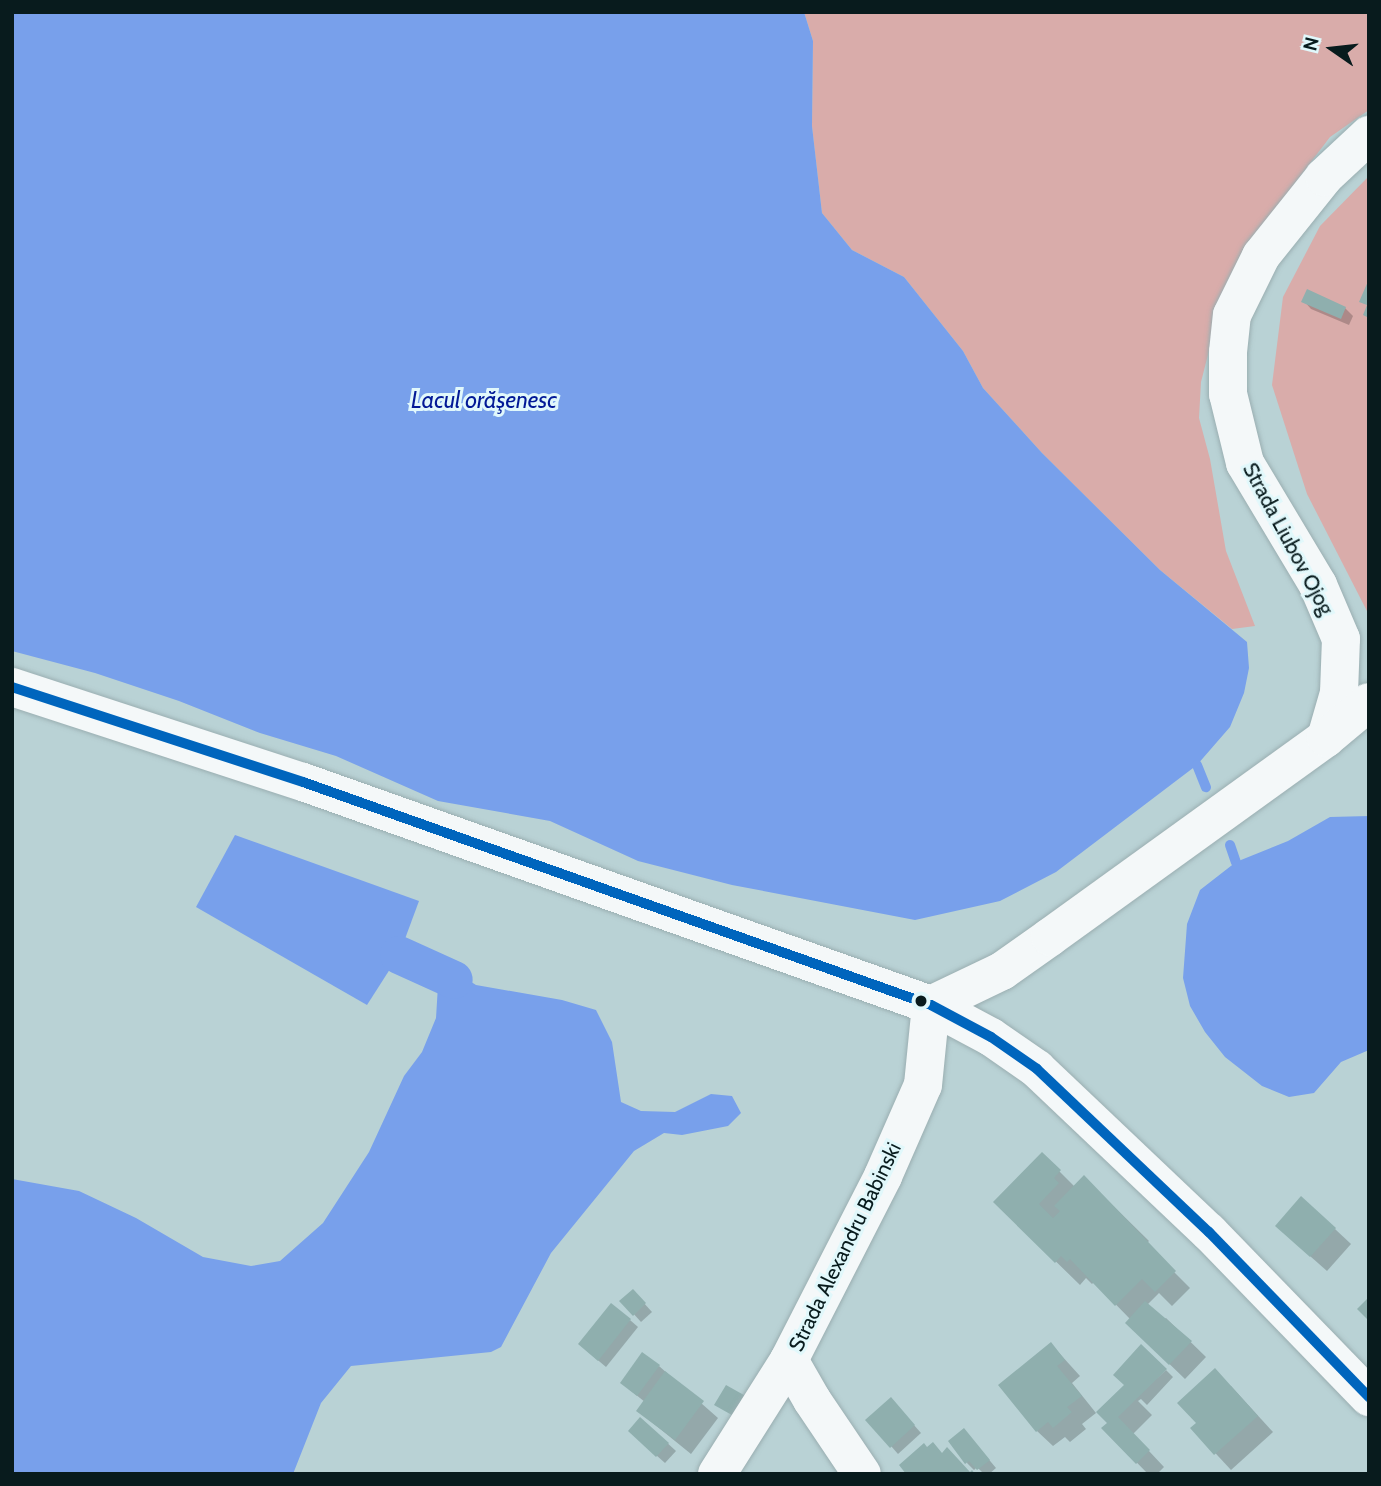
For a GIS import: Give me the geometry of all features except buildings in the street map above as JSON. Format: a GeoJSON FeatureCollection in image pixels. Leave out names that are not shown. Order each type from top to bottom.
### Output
{"type":"FeatureCollection","features":[{"type":"Feature","properties":{"kind":"street","name":"Strada Liubov Ojog"},"geometry":{"type":"LineString","coordinates":[[1326,738],[1339,693],[1341,639],[1318,585],[1245,463],[1228,394],[1228,352],[1231,315],[1261,256],[1324,177],[1369,135]]}},
{"type":"Feature","properties":{"kind":"street"},"geometry":{"type":"LineString","coordinates":[[12,687],[303,782],[931,1004],[991,1037],[1037,1069],[1209,1232],[1369,1397]]}},
{"type":"Feature","properties":{"kind":"street"},"geometry":{"type":"LineString","coordinates":[[931,1004],[1002,971],[1326,738],[1369,702]]}},
{"type":"Feature","properties":{"kind":"street","name":"Strada Alexandru Babinski"},"geometry":{"type":"LineString","coordinates":[[717,1474],[789,1360],[883,1176],[922,1085],[931,1004]]}},
{"type":"Feature","properties":{"kind":"street"},"geometry":{"type":"LineString","coordinates":[[789,1360],[812,1400],[862,1474]]}},
{"type":"Feature","properties":{"kind":"shaded area"},"geometry":{"type":"Polygon","coordinates":[[[804,12],[1369,12],[1369,110],[1330,137],[1295,183],[1211,343],[1201,382],[1199,418],[1210,459],[1226,551],[1255,626],[1232,629],[1160,570],[1042,453],[983,388],[963,351],[904,277],[852,250],[822,213],[812,126],[813,41],[804,12]]]}},
{"type":"Feature","properties":{"kind":"shaded area"},"geometry":{"type":"Polygon","coordinates":[[[1369,176],[1369,615],[1307,494],[1272,385],[1283,297],[1320,226],[1369,176]]]}},
{"type":"Feature","properties":{"kind":"water","name":"Lacul orăşenesc"},"geometry":{"type":"Polygon","coordinates":[[[12,12],[804,12],[813,41],[812,126],[822,213],[852,250],[904,277],[963,351],[983,388],[1042,453],[1160,570],[1247,642],[1249,668],[1244,693],[1230,727],[1197,765],[1056,872],[1000,901],[915,920],[732,885],[638,861],[550,821],[438,801],[336,756],[260,733],[179,701],[95,673],[12,651],[12,12]]]}},
{"type":"Feature","properties":{"kind":"water"},"geometry":{"type":"Polygon","coordinates":[[[1369,816],[1369,1050],[1341,1062],[1314,1093],[1289,1097],[1262,1086],[1225,1057],[1205,1032],[1190,1006],[1183,978],[1187,924],[1200,890],[1236,862],[1288,841],[1330,817],[1369,816]]]}},
{"type":"Feature","properties":{"kind":"water"},"geometry":{"type":"Polygon","coordinates":[[[235,835],[419,901],[399,955],[367,1005],[196,907],[235,835]]]}},
{"type":"Feature","properties":{"kind":"water"},"geometry":{"type":"Polygon","coordinates":[[[449,968],[476,985],[562,1000],[596,1010],[612,1042],[621,1102],[641,1111],[675,1112],[711,1094],[732,1096],[741,1113],[728,1126],[682,1135],[664,1133],[634,1151],[551,1253],[501,1347],[491,1352],[351,1366],[321,1403],[293,1474],[12,1474],[12,1179],[79,1191],[136,1218],[203,1257],[251,1266],[280,1261],[323,1223],[369,1152],[404,1076],[422,1052],[436,1018],[439,969],[449,968]]]}},
{"type":"Feature","properties":{"kind":"waterway"},"geometry":{"type":"LineString","coordinates":[[1197,765],[1206,787]]}},
{"type":"Feature","properties":{"kind":"waterway"},"geometry":{"type":"LineString","coordinates":[[1230,845],[1236,862]]}},
{"type":"Feature","properties":{"kind":"waterway"},"geometry":{"type":"LineString","coordinates":[[399,955],[454,980]]}},
{"type":"Feature","properties":{"kind":"transit line"},"geometry":{"type":"LineString","coordinates":[[12,687],[303,782],[931,1005],[991,1037],[1037,1069],[1209,1232],[1369,1397]]}}]}
